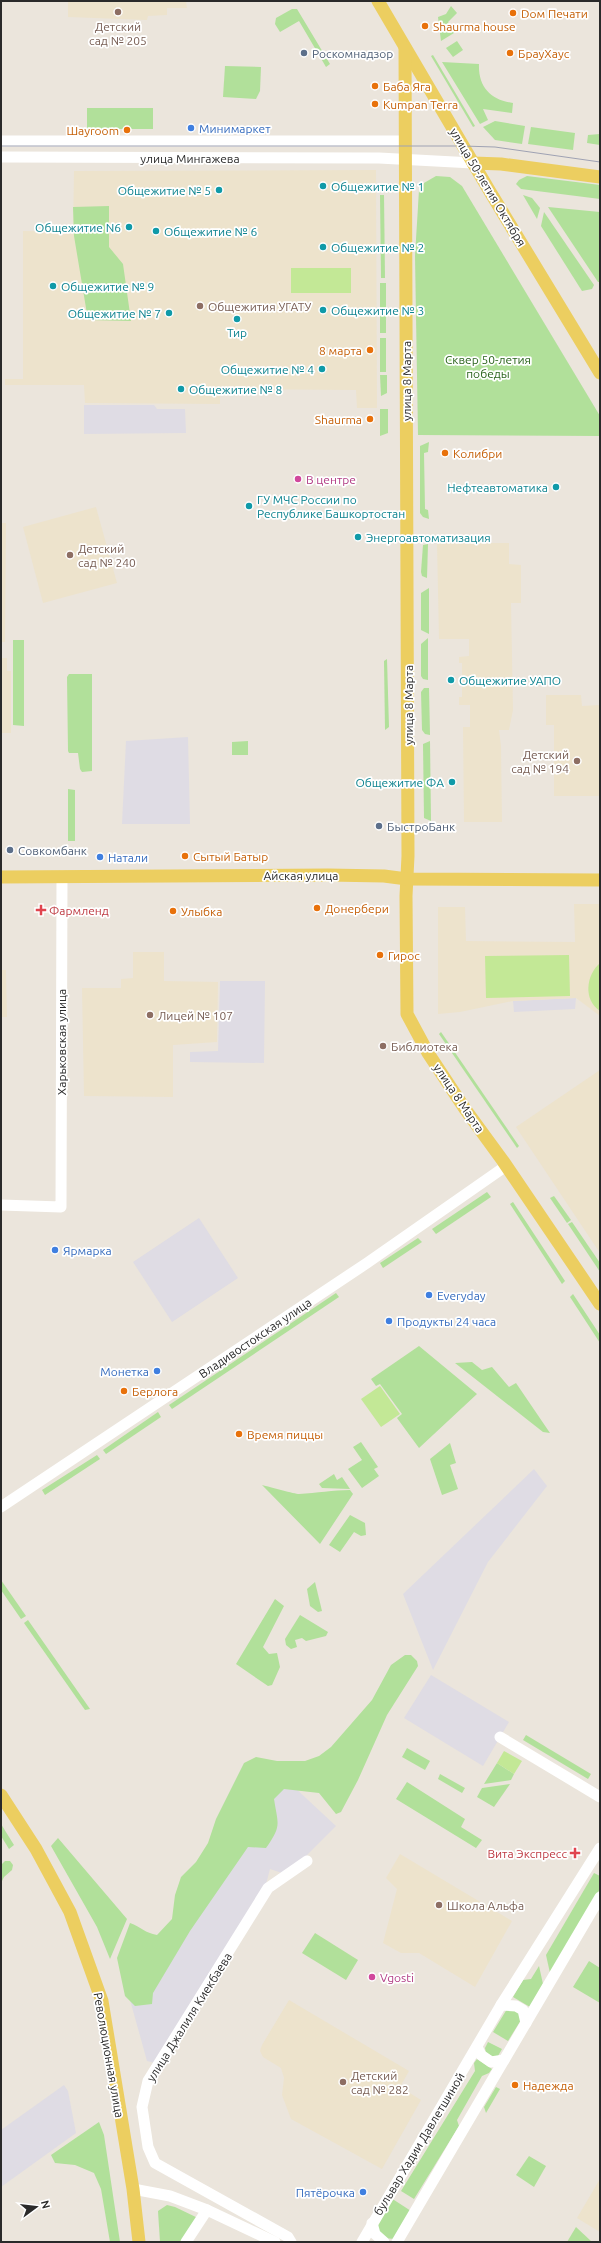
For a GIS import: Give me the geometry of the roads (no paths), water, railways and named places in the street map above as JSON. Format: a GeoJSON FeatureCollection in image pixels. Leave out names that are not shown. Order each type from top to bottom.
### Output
{"type":"FeatureCollection","features":[{"type":"Feature","properties":{"kind":"main road","name":"улица 50-летия Октября"},"geometry":{"type":"LineString","coordinates":[[378,1],[473,163],[600,373]]}},
{"type":"Feature","properties":{"kind":"main road","name":"улица 8 Марта"},"geometry":{"type":"LineString","coordinates":[[405,48],[404,141],[408,522],[407,1014],[428,1053],[461,1103],[600,1304]]}},
{"type":"Feature","properties":{"kind":"main road"},"geometry":{"type":"LineString","coordinates":[[473,163],[500,164],[600,178]]}},
{"type":"Feature","properties":{"kind":"main road","name":"Айская улица"},"geometry":{"type":"LineString","coordinates":[[1,877],[328,875],[384,876],[407,879],[600,880]]}},
{"type":"Feature","properties":{"kind":"main road","name":"Революционная улица"},"geometry":{"type":"LineString","coordinates":[[1,1795],[36,1849],[70,1912],[102,2001],[133,2190],[139,2242]]}},
{"type":"Feature","properties":{"kind":"street"},"geometry":{"type":"LineString","coordinates":[[1,141],[404,141]]}},
{"type":"Feature","properties":{"kind":"street","name":"улица Мингажева"},"geometry":{"type":"LineString","coordinates":[[1,157],[379,158],[473,163]]}},
{"type":"Feature","properties":{"kind":"street","name":"Харьковская улица"},"geometry":{"type":"LineString","coordinates":[[1,1205],[60,1207],[62,876]]}},
{"type":"Feature","properties":{"kind":"street","name":"Владивостокская улица"},"geometry":{"type":"LineString","coordinates":[[1,1507],[368,1263],[506,1166]]}},
{"type":"Feature","properties":{"kind":"street"},"geometry":{"type":"LineString","coordinates":[[500,1737],[600,1797]]}},
{"type":"Feature","properties":{"kind":"street","name":"бульвар Хадии Давлетшиной"},"geometry":{"type":"LineString","coordinates":[[362,2242],[501,2005],[598,1856]]}},
{"type":"Feature","properties":{"kind":"street","name":"улица Джалиля Киекбаева"},"geometry":{"type":"LineString","coordinates":[[291,2242],[288,2237],[155,2163],[148,2147],[142,2107],[148,2081],[268,1888],[307,1861]]}},
{"type":"Feature","properties":{"kind":"street"},"geometry":{"type":"LineString","coordinates":[[397,2242],[600,1898]]}},
{"type":"Feature","properties":{"kind":"street"},"geometry":{"type":"LineString","coordinates":[[501,2005],[516,2006],[522,2010],[526,2023]]}},
{"type":"Feature","properties":{"kind":"street"},"geometry":{"type":"LineString","coordinates":[[477,2047],[482,2055],[491,2062],[504,2060]]}},
{"type":"Feature","properties":{"kind":"street"},"geometry":{"type":"LineString","coordinates":[[133,2190],[170,2196],[207,2210],[275,2242]]}},
{"type":"Feature","properties":{"kind":"street"},"geometry":{"type":"LineString","coordinates":[[186,2242],[207,2210]]}},
{"type":"Feature","properties":{"kind":"street"},"geometry":{"type":"LineString","coordinates":[[372,2224],[375,2234],[384,2242]]}},
{"type":"Feature","properties":{"kind":"tram line"},"geometry":{"type":"LineString","coordinates":[[1,146],[463,146],[495,147],[600,162]]}},
{"type":"Feature","properties":{"kind":"place","name":"Детский сад № 205"},"geometry":{"type":"Point","coordinates":[118,12]}},
{"type":"Feature","properties":{"kind":"place","name":"Dом Печати"},"geometry":{"type":"Point","coordinates":[513,13]}},
{"type":"Feature","properties":{"kind":"place","name":"Shaurma house"},"geometry":{"type":"Point","coordinates":[425,26]}},
{"type":"Feature","properties":{"kind":"place","name":"Роскомнадзор"},"geometry":{"type":"Point","coordinates":[304,53]}},
{"type":"Feature","properties":{"kind":"place","name":"БрауХаус"},"geometry":{"type":"Point","coordinates":[510,53]}},
{"type":"Feature","properties":{"kind":"place","name":"Баба Яга"},"geometry":{"type":"Point","coordinates":[375,86]}},
{"type":"Feature","properties":{"kind":"place","name":"Kumpan Terra"},"geometry":{"type":"Point","coordinates":[375,104]}},
{"type":"Feature","properties":{"kind":"place","name":"Минимаркет"},"geometry":{"type":"Point","coordinates":[191,128]}},
{"type":"Feature","properties":{"kind":"place","name":"Шауroom"},"geometry":{"type":"Point","coordinates":[127,130]}},
{"type":"Feature","properties":{"kind":"place","name":"Общежитие № 1"},"geometry":{"type":"Point","coordinates":[323,186]}},
{"type":"Feature","properties":{"kind":"place","name":"Общежитие № 5"},"geometry":{"type":"Point","coordinates":[219,190]}},
{"type":"Feature","properties":{"kind":"place","name":"Общежитие N6"},"geometry":{"type":"Point","coordinates":[129,227]}},
{"type":"Feature","properties":{"kind":"place","name":"Общежитие № 6"},"geometry":{"type":"Point","coordinates":[156,231]}},
{"type":"Feature","properties":{"kind":"place","name":"Общежитие № 2"},"geometry":{"type":"Point","coordinates":[323,247]}},
{"type":"Feature","properties":{"kind":"place","name":"Общежитие № 9"},"geometry":{"type":"Point","coordinates":[53,286]}},
{"type":"Feature","properties":{"kind":"place","name":"Общежития УГАТУ"},"geometry":{"type":"Point","coordinates":[200,306]}},
{"type":"Feature","properties":{"kind":"place","name":"Общежитие № 3"},"geometry":{"type":"Point","coordinates":[323,310]}},
{"type":"Feature","properties":{"kind":"place","name":"Общежитие № 7"},"geometry":{"type":"Point","coordinates":[169,313]}},
{"type":"Feature","properties":{"kind":"place","name":"Тир"},"geometry":{"type":"Point","coordinates":[237,319]}},
{"type":"Feature","properties":{"kind":"place","name":"8 марта"},"geometry":{"type":"Point","coordinates":[370,350]}},
{"type":"Feature","properties":{"kind":"place","name":"Общежитие № 4"},"geometry":{"type":"Point","coordinates":[322,369]}},
{"type":"Feature","properties":{"kind":"place","name":"Общежитие № 8"},"geometry":{"type":"Point","coordinates":[181,389]}},
{"type":"Feature","properties":{"kind":"place","name":"Shaurma"},"geometry":{"type":"Point","coordinates":[370,419]}},
{"type":"Feature","properties":{"kind":"place","name":"Колибри"},"geometry":{"type":"Point","coordinates":[445,453]}},
{"type":"Feature","properties":{"kind":"place","name":"В центре"},"geometry":{"type":"Point","coordinates":[298,479]}},
{"type":"Feature","properties":{"kind":"place","name":"Нефтеавтоматика"},"geometry":{"type":"Point","coordinates":[556,487]}},
{"type":"Feature","properties":{"kind":"place","name":"ГУ МЧС России по Республике Башкортостан"},"geometry":{"type":"Point","coordinates":[249,506]}},
{"type":"Feature","properties":{"kind":"place","name":"Энергоавтоматизация"},"geometry":{"type":"Point","coordinates":[358,537]}},
{"type":"Feature","properties":{"kind":"place","name":"Детский сад № 240"},"geometry":{"type":"Point","coordinates":[70,555]}},
{"type":"Feature","properties":{"kind":"place","name":"Общежитие УАПО"},"geometry":{"type":"Point","coordinates":[451,680]}},
{"type":"Feature","properties":{"kind":"place","name":"Детский сад № 194"},"geometry":{"type":"Point","coordinates":[577,761]}},
{"type":"Feature","properties":{"kind":"place","name":"Общежитие ФА"},"geometry":{"type":"Point","coordinates":[452,782]}},
{"type":"Feature","properties":{"kind":"place","name":"БыстроБанк"},"geometry":{"type":"Point","coordinates":[379,826]}},
{"type":"Feature","properties":{"kind":"place","name":"Совкомбанк"},"geometry":{"type":"Point","coordinates":[10,850]}},
{"type":"Feature","properties":{"kind":"place","name":"Сытый Батыр"},"geometry":{"type":"Point","coordinates":[185,856]}},
{"type":"Feature","properties":{"kind":"place","name":"Натали"},"geometry":{"type":"Point","coordinates":[100,857]}},
{"type":"Feature","properties":{"kind":"place","name":"Донербери"},"geometry":{"type":"Point","coordinates":[317,908]}},
{"type":"Feature","properties":{"kind":"place","name":"Фармленд"},"geometry":{"type":"Point","coordinates":[41,910]}},
{"type":"Feature","properties":{"kind":"place","name":"Улыбка"},"geometry":{"type":"Point","coordinates":[173,911]}},
{"type":"Feature","properties":{"kind":"place","name":"Гирос"},"geometry":{"type":"Point","coordinates":[380,955]}},
{"type":"Feature","properties":{"kind":"place","name":"Лицей № 107"},"geometry":{"type":"Point","coordinates":[150,1015]}},
{"type":"Feature","properties":{"kind":"place","name":"Библиотека"},"geometry":{"type":"Point","coordinates":[383,1046]}},
{"type":"Feature","properties":{"kind":"place","name":"Ярмарка"},"geometry":{"type":"Point","coordinates":[55,1250]}},
{"type":"Feature","properties":{"kind":"place","name":"Everyday"},"geometry":{"type":"Point","coordinates":[429,1295]}},
{"type":"Feature","properties":{"kind":"place","name":"Продукты 24 часа"},"geometry":{"type":"Point","coordinates":[389,1321]}},
{"type":"Feature","properties":{"kind":"place","name":"Монетка"},"geometry":{"type":"Point","coordinates":[157,1371]}},
{"type":"Feature","properties":{"kind":"place","name":"Берлога"},"geometry":{"type":"Point","coordinates":[124,1391]}},
{"type":"Feature","properties":{"kind":"place","name":"Время пиццы"},"geometry":{"type":"Point","coordinates":[239,1434]}},
{"type":"Feature","properties":{"kind":"place","name":"Вита Экспресс"},"geometry":{"type":"Point","coordinates":[575,1853]}},
{"type":"Feature","properties":{"kind":"place","name":"Школа Альфа"},"geometry":{"type":"Point","coordinates":[439,1905]}},
{"type":"Feature","properties":{"kind":"place","name":"Vgosti"},"geometry":{"type":"Point","coordinates":[372,1977]}},
{"type":"Feature","properties":{"kind":"place","name":"Детский сад № 282"},"geometry":{"type":"Point","coordinates":[343,2082]}},
{"type":"Feature","properties":{"kind":"place","name":"Надежда"},"geometry":{"type":"Point","coordinates":[515,2085]}},
{"type":"Feature","properties":{"kind":"place","name":"Пятёрочка"},"geometry":{"type":"Point","coordinates":[363,2192]}},
{"type":"Feature","properties":{"kind":"park label","name":"Сквер 50-летия победы"},"geometry":{"type":"Point","coordinates":[488,366]}}]}
